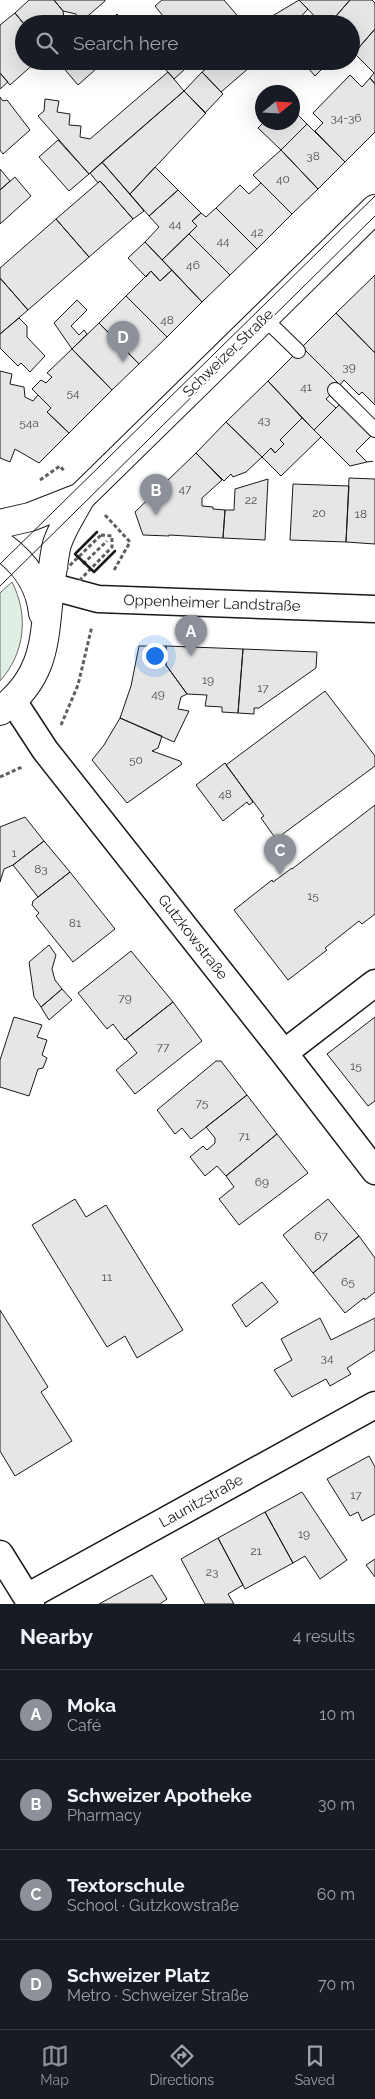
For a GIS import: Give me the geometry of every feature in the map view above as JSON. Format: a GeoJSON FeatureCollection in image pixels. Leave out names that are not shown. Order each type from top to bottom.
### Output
{"type":"FeatureCollection","features":[{"type":"Feature","properties":{"kind":"street","name":"Schweizer Straße"},"geometry":{"type":"LineString","coordinates":[[83,495],[375,209]]}},
{"type":"Feature","properties":{"kind":"street"},"geometry":{"type":"LineString","coordinates":[[0,524],[30,517],[83,495]]}},
{"type":"Feature","properties":{"kind":"street"},"geometry":{"type":"LineString","coordinates":[[6,706],[24,689],[40,660],[44,644],[44,630],[57,544],[83,495]]}},
{"type":"Feature","properties":{"kind":"street"},"geometry":{"type":"LineString","coordinates":[[0,545],[23,563],[37,587],[44,630]]}},
{"type":"Feature","properties":{"kind":"street","name":"Oppenheimer Landstraße"},"geometry":{"type":"LineString","coordinates":[[50,586],[98,599],[375,609]]}},
{"type":"Feature","properties":{"kind":"street","name":"Gutzkowstraße"},"geometry":{"type":"LineString","coordinates":[[6,706],[45,750],[375,1171]]}},
{"type":"Feature","properties":{"kind":"street"},"geometry":{"type":"LineString","coordinates":[[284,1053],[375,983]]}},
{"type":"Feature","properties":{"kind":"street","name":"Launitzstraße"},"geometry":{"type":"LineString","coordinates":[[29,1600],[375,1405]]}},
{"type":"Feature","properties":{"kind":"street"},"geometry":{"type":"LineString","coordinates":[[0,1554],[29,1600]]}},
{"type":"Feature","properties":{"kind":"lane"},"geometry":{"type":"LineString","coordinates":[[264,318],[298,352]]}},
{"type":"Feature","properties":{"kind":"lane"},"geometry":{"type":"LineString","coordinates":[[335,390],[375,430]]}},
{"type":"Feature","properties":{"kind":"path"},"geometry":{"type":"LineString","coordinates":[[0,777],[28,763],[45,750],[56,735],[73,700],[84,663],[98,599],[130,542],[83,495]]}},
{"type":"Feature","properties":{"kind":"path"},"geometry":{"type":"LineString","coordinates":[[101,535],[112,536],[112,547]]}},
{"type":"Feature","properties":{"kind":"path"},"geometry":{"type":"LineString","coordinates":[[81,566],[107,541]]}},
{"type":"Feature","properties":{"kind":"green space"},"geometry":{"type":"Polygon","coordinates":[[[12,582],[21,607],[22,633],[15,658],[0,681],[0,593],[12,582]]]}},
{"type":"Feature","properties":{"kind":"building"},"geometry":{"type":"Polygon","coordinates":[[[29,0],[54,0],[63,11],[64,15],[17,15],[15,13],[29,0]]]}},
{"type":"Feature","properties":{"kind":"building"},"geometry":{"type":"Polygon","coordinates":[[[54,0],[105,0],[89,15],[77,15],[63,11],[54,0]]]}},
{"type":"Feature","properties":{"kind":"building"},"geometry":{"type":"Polygon","coordinates":[[[162,0],[224,0],[237,15],[162,15],[155,6],[162,0]]]}},
{"type":"Feature","properties":{"kind":"building"},"geometry":{"type":"Polygon","coordinates":[[[299,0],[350,0],[337,15],[313,15],[299,0]]]}},
{"type":"Feature","properties":{"kind":"building"},"geometry":{"type":"Polygon","coordinates":[[[299,0],[308,9],[302,15],[274,15],[299,0]]]}},
{"type":"Feature","properties":{"kind":"building"},"geometry":{"type":"Polygon","coordinates":[[[350,0],[372,0],[375,3],[375,29],[360,46],[360,15],[337,15],[350,0]]]}},
{"type":"Feature","properties":{"kind":"building"},"geometry":{"type":"Polygon","coordinates":[[[15,13],[17,15],[15,15],[15,70],[27,70],[10,85],[0,73],[0,25],[15,13]]]}},
{"type":"Feature","properties":{"kind":"building"},"geometry":{"type":"Polygon","coordinates":[[[375,29],[375,84],[370,78],[374,73],[360,59],[360,46],[375,29]]]}},
{"type":"Feature","properties":{"kind":"building"},"geometry":{"type":"Polygon","coordinates":[[[65,70],[95,70],[78,85],[65,70]]]}},
{"type":"Feature","properties":{"kind":"building"},"geometry":{"type":"Polygon","coordinates":[[[166,70],[184,70],[174,79],[166,70]]]}},
{"type":"Feature","properties":{"kind":"building"},"geometry":{"type":"Polygon","coordinates":[[[205,70],[247,70],[221,92],[202,72],[205,70]]]}},
{"type":"Feature","properties":{"kind":"building"},"geometry":{"type":"Polygon","coordinates":[[[310,70],[321,70],[315,76],[310,70]]]}},
{"type":"Feature","properties":{"kind":"building"},"geometry":{"type":"Polygon","coordinates":[[[168,72],[184,91],[89,174],[38,116],[44,111],[45,99],[59,101],[57,112],[70,114],[69,125],[81,126],[80,137],[90,139],[168,72]]]}},
{"type":"Feature","properties":{"kind":"building"},"geometry":{"type":"Polygon","coordinates":[[[202,72],[223,94],[205,113],[184,91],[202,72]]]}},
{"type":"Feature","properties":{"kind":"building"},"geometry":{"type":"Polygon","coordinates":[[[0,73],[8,82],[0,89],[0,73]]]}},
{"type":"Feature","properties":{"kind":"building"},"geometry":{"type":"Polygon","coordinates":[[[350,75],[362,87],[370,78],[375,84],[375,132],[345,162],[315,131],[323,123],[313,113],[350,75]]]}},
{"type":"Feature","properties":{"kind":"building"},"geometry":{"type":"Polygon","coordinates":[[[184,91],[206,113],[130,194],[102,162],[184,91]]]}},
{"type":"Feature","properties":{"kind":"building"},"geometry":{"type":"Polygon","coordinates":[[[0,97],[3,101],[7,100],[30,130],[3,154],[0,150],[0,97]]]}},
{"type":"Feature","properties":{"kind":"building"},"geometry":{"type":"Polygon","coordinates":[[[300,117],[307,124],[281,150],[260,130],[300,130],[300,117]]]}},
{"type":"Feature","properties":{"kind":"building"},"geometry":{"type":"Polygon","coordinates":[[[307,124],[345,162],[318,189],[281,150],[307,124]]]}},
{"type":"Feature","properties":{"kind":"building"},"geometry":{"type":"Polygon","coordinates":[[[58,140],[89,174],[69,191],[39,157],[58,140]]]}},
{"type":"Feature","properties":{"kind":"building"},"geometry":{"type":"Polygon","coordinates":[[[281,150],[318,189],[292,214],[253,175],[281,150]]]}},
{"type":"Feature","properties":{"kind":"building"},"geometry":{"type":"Polygon","coordinates":[[[102,162],[144,211],[133,219],[100,181],[98,183],[90,173],[102,162]]]}},
{"type":"Feature","properties":{"kind":"building"},"geometry":{"type":"Polygon","coordinates":[[[155,167],[178,190],[149,216],[130,194],[155,167]]]}},
{"type":"Feature","properties":{"kind":"building"},"geometry":{"type":"Polygon","coordinates":[[[0,169],[10,181],[0,190],[0,169]]]}},
{"type":"Feature","properties":{"kind":"building"},"geometry":{"type":"Polygon","coordinates":[[[15,177],[31,196],[0,224],[0,190],[15,177]]]}},
{"type":"Feature","properties":{"kind":"building"},"geometry":{"type":"Polygon","coordinates":[[[100,181],[133,219],[89,257],[56,219],[100,181]]]}},
{"type":"Feature","properties":{"kind":"building"},"geometry":{"type":"Polygon","coordinates":[[[261,183],[292,214],[257,249],[216,208],[240,185],[249,194],[261,183]]]}},
{"type":"Feature","properties":{"kind":"building"},"geometry":{"type":"Polygon","coordinates":[[[178,190],[201,213],[192,221],[197,226],[162,260],[145,242],[159,227],[149,216],[178,190]]]}},
{"type":"Feature","properties":{"kind":"building"},"geometry":{"type":"Polygon","coordinates":[[[216,208],[257,249],[230,275],[189,234],[197,226],[192,221],[201,213],[206,217],[216,208]]]}},
{"type":"Feature","properties":{"kind":"building"},"geometry":{"type":"Polygon","coordinates":[[[56,219],[89,257],[28,310],[0,278],[0,268],[56,219]]]}},
{"type":"Feature","properties":{"kind":"building"},"geometry":{"type":"Polygon","coordinates":[[[189,234],[230,275],[202,302],[162,260],[189,234]]]}},
{"type":"Feature","properties":{"kind":"building"},"geometry":{"type":"Polygon","coordinates":[[[145,242],[172,270],[160,281],[151,271],[146,277],[128,258],[145,242]]]}},
{"type":"Feature","properties":{"kind":"building"},"geometry":{"type":"Polygon","coordinates":[[[172,270],[202,302],[167,337],[126,296],[151,271],[160,281],[172,270]]]}},
{"type":"Feature","properties":{"kind":"building"},"geometry":{"type":"Polygon","coordinates":[[[375,275],[375,352],[374,352],[336,313],[375,275]]]}},
{"type":"Feature","properties":{"kind":"building"},"geometry":{"type":"Polygon","coordinates":[[[0,278],[28,310],[0,334],[0,278]]]}},
{"type":"Feature","properties":{"kind":"building"},"geometry":{"type":"Polygon","coordinates":[[[126,296],[167,337],[139,364],[99,323],[126,296]]]}},
{"type":"Feature","properties":{"kind":"building"},"geometry":{"type":"Polygon","coordinates":[[[77,300],[87,310],[71,326],[79,335],[84,330],[87,334],[72,349],[54,323],[77,300]]]}},
{"type":"Feature","properties":{"kind":"building"},"geometry":{"type":"Polygon","coordinates":[[[336,313],[375,353],[375,405],[362,392],[359,395],[344,380],[340,385],[302,347],[336,313]]]}},
{"type":"Feature","properties":{"kind":"building"},"geometry":{"type":"Polygon","coordinates":[[[19,318],[27,326],[27,337],[45,356],[30,372],[21,363],[18,366],[0,348],[0,334],[19,318]]]}},
{"type":"Feature","properties":{"kind":"building"},"geometry":{"type":"Polygon","coordinates":[[[99,323],[139,364],[112,390],[72,349],[99,323]]]}},
{"type":"Feature","properties":{"kind":"building"},"geometry":{"type":"Polygon","coordinates":[[[302,347],[340,385],[326,399],[336,408],[314,430],[268,381],[302,347]]]}},
{"type":"Feature","properties":{"kind":"building"},"geometry":{"type":"Polygon","coordinates":[[[72,349],[112,390],[69,433],[47,412],[51,408],[32,389],[41,380],[46,383],[52,377],[47,373],[72,349]]]}},
{"type":"Feature","properties":{"kind":"building"},"geometry":{"type":"Polygon","coordinates":[[[0,371],[12,374],[10,384],[24,387],[25,397],[33,401],[38,395],[51,408],[47,412],[69,433],[39,463],[15,449],[10,462],[0,458],[0,371]]]}},
{"type":"Feature","properties":{"kind":"building"},"geometry":{"type":"Polygon","coordinates":[[[268,381],[302,418],[280,440],[284,444],[275,453],[271,448],[262,457],[226,422],[268,381]]]}},
{"type":"Feature","properties":{"kind":"building"},"geometry":{"type":"Polygon","coordinates":[[[340,404],[371,436],[356,451],[367,462],[350,466],[314,430],[340,404]]]}},
{"type":"Feature","properties":{"kind":"building"},"geometry":{"type":"Polygon","coordinates":[[[302,418],[321,437],[281,476],[262,457],[271,448],[275,453],[284,444],[280,440],[302,418]]]}},
{"type":"Feature","properties":{"kind":"building"},"geometry":{"type":"Polygon","coordinates":[[[226,422],[262,457],[246,472],[233,477],[231,474],[224,481],[196,453],[226,422]]]}},
{"type":"Feature","properties":{"kind":"building"},"geometry":{"type":"Polygon","coordinates":[[[196,453],[222,480],[202,498],[202,506],[225,510],[223,538],[143,535],[135,512],[196,453]]]}},
{"type":"Feature","properties":{"kind":"building"},"geometry":{"type":"Polygon","coordinates":[[[349,478],[375,479],[375,544],[346,542],[349,478]]]}},
{"type":"Feature","properties":{"kind":"building"},"geometry":{"type":"Polygon","coordinates":[[[268,479],[265,540],[223,538],[225,510],[234,510],[235,489],[268,479]]]}},
{"type":"Feature","properties":{"kind":"building"},"geometry":{"type":"Polygon","coordinates":[[[293,484],[349,486],[346,542],[290,540],[293,484]]]}},
{"type":"Feature","properties":{"kind":"building"},"geometry":{"type":"Polygon","coordinates":[[[139,646],[166,646],[166,665],[187,694],[181,697],[178,709],[189,711],[174,742],[120,718],[131,686],[139,646]]]}},
{"type":"Feature","properties":{"kind":"building"},"geometry":{"type":"Polygon","coordinates":[[[166,646],[243,649],[238,713],[222,712],[222,707],[205,706],[207,695],[187,694],[166,665],[166,646]]]}},
{"type":"Feature","properties":{"kind":"building"},"geometry":{"type":"Polygon","coordinates":[[[243,649],[317,652],[316,668],[259,708],[254,708],[254,714],[238,713],[243,649]]]}},
{"type":"Feature","properties":{"kind":"building"},"geometry":{"type":"Polygon","coordinates":[[[325,691],[375,756],[375,766],[276,839],[261,818],[264,816],[226,765],[325,691]]]}},
{"type":"Feature","properties":{"kind":"building"},"geometry":{"type":"Polygon","coordinates":[[[120,718],[162,736],[158,748],[152,751],[180,761],[182,764],[127,803],[92,760],[104,745],[120,718]]]}},
{"type":"Feature","properties":{"kind":"building"},"geometry":{"type":"Polygon","coordinates":[[[225,763],[253,802],[249,805],[247,802],[223,821],[196,785],[225,763]]]}},
{"type":"Feature","properties":{"kind":"building"},"geometry":{"type":"Polygon","coordinates":[[[375,805],[375,914],[362,924],[359,921],[325,948],[327,950],[288,980],[234,910],[272,880],[273,882],[292,869],[375,805]]]}},
{"type":"Feature","properties":{"kind":"building"},"geometry":{"type":"Polygon","coordinates":[[[25,817],[44,841],[13,865],[4,869],[0,882],[0,827],[25,817]]]}},
{"type":"Feature","properties":{"kind":"building"},"geometry":{"type":"Polygon","coordinates":[[[44,841],[70,872],[38,897],[13,865],[44,841]]]}},
{"type":"Feature","properties":{"kind":"building"},"geometry":{"type":"Polygon","coordinates":[[[70,872],[115,929],[73,962],[36,916],[39,913],[32,905],[33,901],[70,872]]]}},
{"type":"Feature","properties":{"kind":"building"},"geometry":{"type":"Polygon","coordinates":[[[49,945],[56,955],[52,969],[55,980],[62,989],[41,1007],[34,997],[29,962],[49,945]]]}},
{"type":"Feature","properties":{"kind":"building"},"geometry":{"type":"Polygon","coordinates":[[[131,951],[173,1002],[125,1040],[113,1024],[107,1029],[78,993],[131,951]]]}},
{"type":"Feature","properties":{"kind":"building"},"geometry":{"type":"Polygon","coordinates":[[[62,989],[72,1000],[49,1020],[41,1007],[62,989]]]}},
{"type":"Feature","properties":{"kind":"building"},"geometry":{"type":"Polygon","coordinates":[[[173,1002],[202,1041],[135,1094],[116,1070],[137,1053],[126,1039],[173,1002]]]}},
{"type":"Feature","properties":{"kind":"building"},"geometry":{"type":"Polygon","coordinates":[[[14,1017],[42,1025],[37,1037],[47,1040],[42,1055],[47,1058],[43,1068],[38,1069],[29,1096],[0,1087],[0,1060],[14,1017]]]}},
{"type":"Feature","properties":{"kind":"building"},"geometry":{"type":"Polygon","coordinates":[[[375,1017],[375,1101],[368,1106],[327,1054],[375,1017]]]}},
{"type":"Feature","properties":{"kind":"building"},"geometry":{"type":"Polygon","coordinates":[[[216,1061],[221,1061],[247,1095],[191,1139],[182,1128],[175,1134],[157,1110],[216,1061]]]}},
{"type":"Feature","properties":{"kind":"building"},"geometry":{"type":"Polygon","coordinates":[[[247,1095],[277,1134],[226,1176],[217,1166],[205,1176],[190,1157],[203,1146],[207,1150],[215,1143],[215,1138],[206,1127],[247,1095]]]}},
{"type":"Feature","properties":{"kind":"building"},"geometry":{"type":"Polygon","coordinates":[[[277,1134],[308,1173],[239,1225],[219,1199],[234,1187],[226,1176],[277,1134]]]}},
{"type":"Feature","properties":{"kind":"building"},"geometry":{"type":"Polygon","coordinates":[[[75,1199],[86,1217],[106,1205],[183,1330],[137,1358],[125,1336],[107,1347],[32,1225],[75,1199]]]}},
{"type":"Feature","properties":{"kind":"building"},"geometry":{"type":"Polygon","coordinates":[[[328,1199],[359,1236],[313,1273],[283,1235],[328,1199]]]}},
{"type":"Feature","properties":{"kind":"building"},"geometry":{"type":"Polygon","coordinates":[[[359,1236],[375,1258],[375,1292],[345,1313],[313,1273],[359,1236]]]}},
{"type":"Feature","properties":{"kind":"building"},"geometry":{"type":"Polygon","coordinates":[[[262,1282],[278,1302],[246,1327],[232,1305],[262,1282]]]}},
{"type":"Feature","properties":{"kind":"building"},"geometry":{"type":"Polygon","coordinates":[[[0,1310],[48,1387],[41,1392],[72,1441],[15,1476],[0,1451],[0,1310]]]}},
{"type":"Feature","properties":{"kind":"building"},"geometry":{"type":"Polygon","coordinates":[[[320,1318],[331,1340],[375,1318],[375,1350],[347,1368],[351,1374],[330,1386],[326,1379],[292,1397],[274,1370],[292,1360],[281,1339],[320,1318]]]}},
{"type":"Feature","properties":{"kind":"building"},"geometry":{"type":"Polygon","coordinates":[[[369,1456],[375,1467],[375,1514],[362,1521],[358,1512],[350,1516],[327,1479],[369,1456]]]}},
{"type":"Feature","properties":{"kind":"building"},"geometry":{"type":"Polygon","coordinates":[[[302,1492],[347,1560],[320,1579],[305,1556],[293,1563],[265,1512],[302,1492]]]}},
{"type":"Feature","properties":{"kind":"building"},"geometry":{"type":"Polygon","coordinates":[[[265,1512],[293,1563],[245,1589],[218,1538],[265,1512]]]}},
{"type":"Feature","properties":{"kind":"building"},"geometry":{"type":"Polygon","coordinates":[[[218,1538],[243,1585],[228,1594],[234,1604],[205,1604],[181,1559],[218,1538]]]}},
{"type":"Feature","properties":{"kind":"building"},"geometry":{"type":"Polygon","coordinates":[[[375,1559],[375,1577],[366,1565],[375,1559]]]}},
{"type":"Feature","properties":{"kind":"building"},"geometry":{"type":"Polygon","coordinates":[[[152,1575],[167,1599],[160,1604],[99,1604],[152,1575]]]}},
{"type":"Feature","properties":{"kind":"tram line"},"geometry":{"type":"LineString","coordinates":[[0,564],[375,196]]}},
{"type":"Feature","properties":{"kind":"tram line"},"geometry":{"type":"LineString","coordinates":[[0,586],[375,216]]}},
{"type":"Feature","properties":{"kind":"fence"},"geometry":{"type":"LineString","coordinates":[[367,462],[375,461]]}},
{"type":"Feature","properties":{"kind":"wall"},"geometry":{"type":"LineString","coordinates":[[97,532],[75,554],[94,572],[115,551]]}},
{"type":"Feature","properties":{"kind":"place","name":"Schweizer Platz"},"geometry":{"type":"Point","coordinates":[123,362]}},
{"type":"Feature","properties":{"kind":"place","name":"Schweizer Apotheke"},"geometry":{"type":"Point","coordinates":[156,515]}},
{"type":"Feature","properties":{"kind":"place","name":"Moka"},"geometry":{"type":"Point","coordinates":[191,656]}},
{"type":"Feature","properties":{"kind":"place","name":"Textorschule"},"geometry":{"type":"Point","coordinates":[280,875]}}]}
